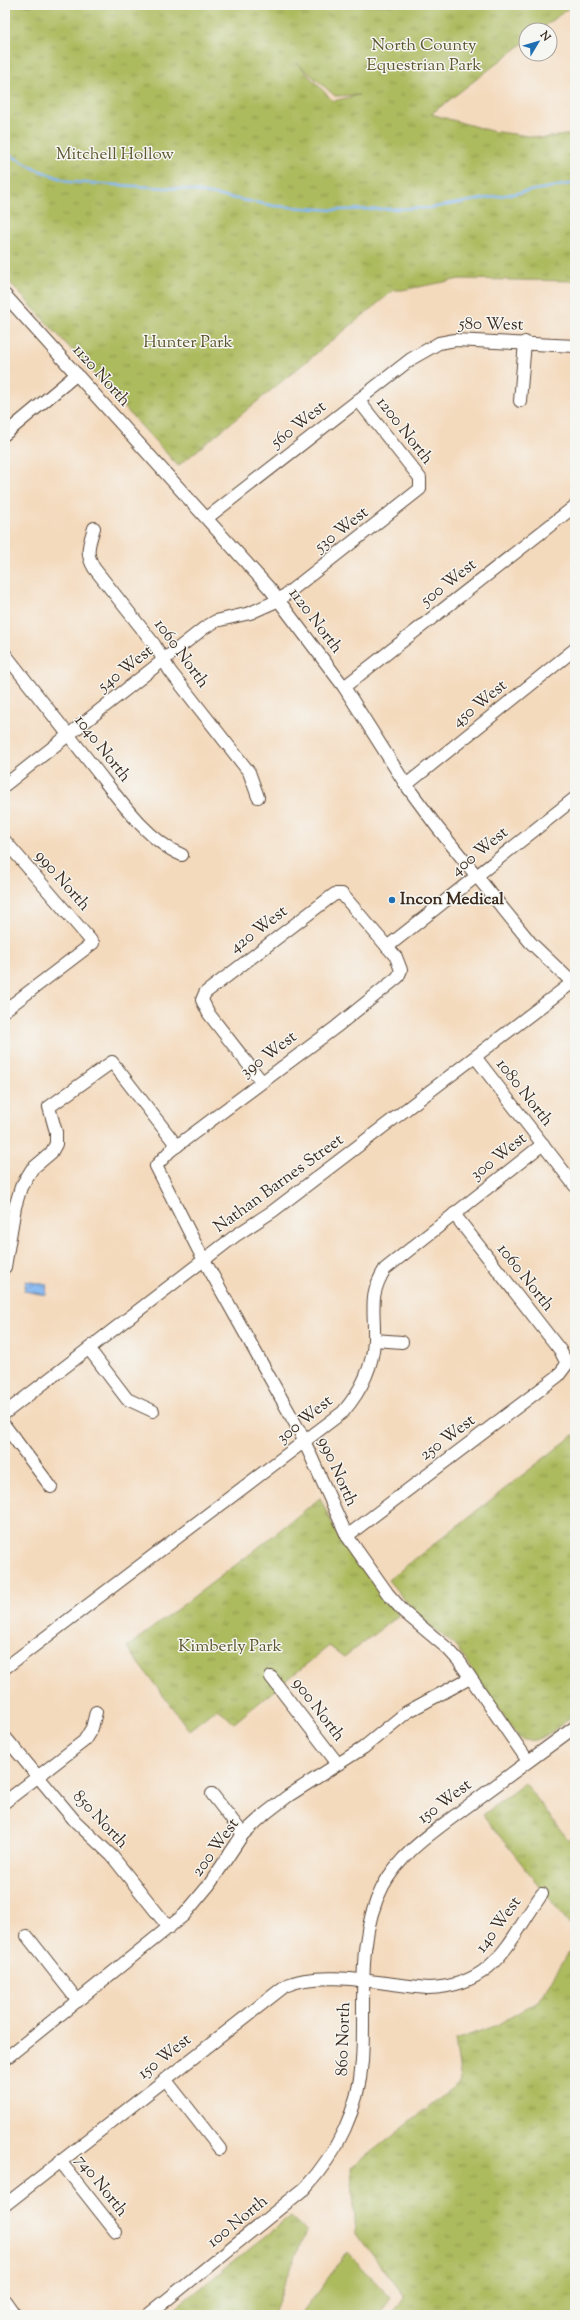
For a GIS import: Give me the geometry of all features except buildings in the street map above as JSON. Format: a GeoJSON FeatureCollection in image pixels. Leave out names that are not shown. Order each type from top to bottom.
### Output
{"type":"FeatureCollection","features":[{"type":"Feature","properties":{"kind":"street","name":"1120 North"},"geometry":{"type":"LineString","coordinates":[[5,295],[207,518],[279,600],[344,687],[406,785],[476,877],[530,942],[574,983]]}},
{"type":"Feature","properties":{"kind":"street","name":"580 West"},"geometry":{"type":"LineString","coordinates":[[411,359],[439,343],[455,340],[525,342],[575,346]]}},
{"type":"Feature","properties":{"kind":"street"},"geometry":{"type":"LineString","coordinates":[[520,401],[525,342]]}},
{"type":"Feature","properties":{"kind":"street","name":"560 West"},"geometry":{"type":"LineString","coordinates":[[207,518],[411,359]]}},
{"type":"Feature","properties":{"kind":"street"},"geometry":{"type":"LineString","coordinates":[[5,434],[77,374]]}},
{"type":"Feature","properties":{"kind":"street","name":"1200 North"},"geometry":{"type":"LineString","coordinates":[[358,400],[412,467],[421,483]]}},
{"type":"Feature","properties":{"kind":"street","name":"530 West"},"geometry":{"type":"LineString","coordinates":[[279,600],[420,489],[421,483]]}},
{"type":"Feature","properties":{"kind":"street","name":"500 West"},"geometry":{"type":"LineString","coordinates":[[344,687],[575,506]]}},
{"type":"Feature","properties":{"kind":"street","name":"1060 North"},"geometry":{"type":"LineString","coordinates":[[94,528],[88,548],[89,559],[250,772],[258,797]]}},
{"type":"Feature","properties":{"kind":"street","name":"540 West"},"geometry":{"type":"LineString","coordinates":[[5,785],[216,621],[250,613],[279,600]]}},
{"type":"Feature","properties":{"kind":"street","name":"450 West"},"geometry":{"type":"LineString","coordinates":[[406,785],[575,649]]}},
{"type":"Feature","properties":{"kind":"street","name":"1040 North"},"geometry":{"type":"LineString","coordinates":[[5,654],[117,795],[156,840],[169,850],[182,855]]}},
{"type":"Feature","properties":{"kind":"street","name":"400 West"},"geometry":{"type":"LineString","coordinates":[[387,947],[575,798]]}},
{"type":"Feature","properties":{"kind":"street","name":"990 North"},"geometry":{"type":"LineString","coordinates":[[5,841],[93,943],[5,1010]]}},
{"type":"Feature","properties":{"kind":"street","name":"420 West"},"geometry":{"type":"LineString","coordinates":[[262,1082],[208,1014],[202,1000],[210,988],[335,894],[342,894],[387,947]]}},
{"type":"Feature","properties":{"kind":"street","name":"390 West"},"geometry":{"type":"LineString","coordinates":[[156,1166],[163,1157],[177,1146],[394,982],[401,970],[396,957],[387,947]]}},
{"type":"Feature","properties":{"kind":"street","name":"Nathan Barnes Street"},"geometry":{"type":"LineString","coordinates":[[5,1413],[235,1236],[273,1211],[574,983]]}},
{"type":"Feature","properties":{"kind":"street","name":"1080 North"},"geometry":{"type":"LineString","coordinates":[[476,1058],[575,1186]]}},
{"type":"Feature","properties":{"kind":"street"},"geometry":{"type":"LineString","coordinates":[[5,1268],[14,1207],[21,1188],[32,1169],[51,1153],[56,1144],[56,1132],[49,1107],[112,1062],[177,1146]]}},
{"type":"Feature","properties":{"kind":"street","name":"300 West"},"geometry":{"type":"LineString","coordinates":[[5,1668],[333,1422],[352,1401],[369,1369],[374,1340],[372,1308],[373,1292],[385,1269],[542,1144]]}},
{"type":"Feature","properties":{"kind":"street","name":"990 North"},"geometry":{"type":"LineString","coordinates":[[156,1166],[205,1260],[305,1442],[347,1536],[396,1603],[418,1625],[448,1649],[528,1761]]}},
{"type":"Feature","properties":{"kind":"street","name":"1060 North"},"geometry":{"type":"LineString","coordinates":[[454,1214],[560,1350],[567,1364]]}},
{"type":"Feature","properties":{"kind":"street"},"geometry":{"type":"LineString","coordinates":[[374,1340],[402,1342]]}},
{"type":"Feature","properties":{"kind":"street"},"geometry":{"type":"LineString","coordinates":[[89,1349],[128,1399],[153,1411]]}},
{"type":"Feature","properties":{"kind":"street","name":"250 West"},"geometry":{"type":"LineString","coordinates":[[347,1536],[558,1376],[567,1364]]}},
{"type":"Feature","properties":{"kind":"street"},"geometry":{"type":"LineString","coordinates":[[5,1426],[51,1487]]}},
{"type":"Feature","properties":{"kind":"street","name":"900 North"},"geometry":{"type":"LineString","coordinates":[[271,1677],[338,1764]]}},
{"type":"Feature","properties":{"kind":"street","name":"200 West"},"geometry":{"type":"LineString","coordinates":[[5,2059],[169,1928],[200,1898],[243,1834],[274,1806],[363,1748],[407,1712],[470,1678]]}},
{"type":"Feature","properties":{"kind":"street"},"geometry":{"type":"LineString","coordinates":[[5,1802],[84,1741],[92,1728],[96,1712]]}},
{"type":"Feature","properties":{"kind":"street","name":"150 West"},"geometry":{"type":"LineString","coordinates":[[368,1931],[378,1898],[393,1871],[403,1858],[528,1761],[575,1727]]}},
{"type":"Feature","properties":{"kind":"street","name":"850 North"},"geometry":{"type":"LineString","coordinates":[[5,1737],[75,1822],[112,1856],[169,1928]]}},
{"type":"Feature","properties":{"kind":"street"},"geometry":{"type":"LineString","coordinates":[[212,1794],[243,1834]]}},
{"type":"Feature","properties":{"kind":"street","name":"140 West"},"geometry":{"type":"LineString","coordinates":[[363,1981],[434,1988],[451,1986],[472,1978],[499,1959],[542,1894]]}},
{"type":"Feature","properties":{"kind":"street","name":"860 North"},"geometry":{"type":"LineString","coordinates":[[338,2144],[358,2090],[362,2062],[363,1981],[368,1931]]}},
{"type":"Feature","properties":{"kind":"street"},"geometry":{"type":"LineString","coordinates":[[27,1936],[78,2001]]}},
{"type":"Feature","properties":{"kind":"street","name":"150 West"},"geometry":{"type":"LineString","coordinates":[[5,2205],[284,1986],[304,1980],[353,1979],[363,1981]]}},
{"type":"Feature","properties":{"kind":"street"},"geometry":{"type":"LineString","coordinates":[[165,2079],[220,2149]]}},
{"type":"Feature","properties":{"kind":"street","name":"100 North"},"geometry":{"type":"LineString","coordinates":[[148,2315],[305,2188],[318,2173],[338,2144]]}},
{"type":"Feature","properties":{"kind":"street","name":"740 North"},"geometry":{"type":"LineString","coordinates":[[60,2161],[116,2232]]}},
{"type":"Feature","properties":{"kind":"street"},"geometry":{"type":"LineString","coordinates":[[5,2301],[15,2315]]}},
{"type":"Feature","properties":{"kind":"green space"},"geometry":{"type":"Polygon","coordinates":[[[5,5],[568,5],[570,7],[550,22],[518,22],[518,47],[431,114],[491,131],[543,138],[573,134],[575,281],[460,279],[402,290],[394,290],[178,466],[5,277],[5,5]],[[296,62],[333,101],[359,95],[335,96],[296,62]]]}},
{"type":"Feature","properties":{"kind":"green space"},"geometry":{"type":"Polygon","coordinates":[[[575,1434],[575,1714],[556,1729],[541,1738],[526,1740],[519,1738],[456,1646],[418,1616],[388,1580],[575,1434]]]}},
{"type":"Feature","properties":{"kind":"green space","name":"Kimberly Park"},"geometry":{"type":"Polygon","coordinates":[[[320,1498],[342,1544],[399,1615],[344,1657],[329,1646],[234,1723],[217,1708],[189,1730],[127,1647],[245,1558],[320,1498]]]}},
{"type":"Feature","properties":{"kind":"green space"},"geometry":{"type":"Polygon","coordinates":[[[525,1783],[568,1840],[575,1834],[575,1931],[483,1815],[525,1783]]]}},
{"type":"Feature","properties":{"kind":"green space"},"geometry":{"type":"Polygon","coordinates":[[[575,1943],[575,2315],[392,2315],[404,2297],[356,2233],[351,2168],[461,2081],[455,2040],[497,2025],[538,2001],[575,1943]]]}},
{"type":"Feature","properties":{"kind":"green space"},"geometry":{"type":"Polygon","coordinates":[[[290,2217],[306,2231],[272,2315],[166,2315],[290,2217]]]}},
{"type":"Feature","properties":{"kind":"green space"},"geometry":{"type":"Polygon","coordinates":[[[347,2252],[391,2297],[379,2315],[301,2315],[347,2252]]]}},
{"type":"Feature","properties":{"kind":"water"},"geometry":{"type":"Polygon","coordinates":[[[26,1281],[47,1285],[46,1295],[24,1291],[26,1281]]]}},
{"type":"Feature","properties":{"kind":"waterway"},"geometry":{"type":"LineString","coordinates":[[5,152],[35,169],[70,182],[183,189],[275,206],[333,210],[430,208],[575,183]]}},
{"type":"Feature","properties":{"kind":"place","name":"Incon Medical"},"geometry":{"type":"Point","coordinates":[392,900]}},
{"type":"Feature","properties":{"kind":"park label","name":"North County Equestrian Park"},"geometry":{"type":"Point","coordinates":[424,56]}},
{"type":"Feature","properties":{"kind":"park label","name":"Mitchell Hollow"},"geometry":{"type":"Point","coordinates":[115,155]}},
{"type":"Feature","properties":{"kind":"park label","name":"Hunter Park"},"geometry":{"type":"Point","coordinates":[188,343]}}]}
